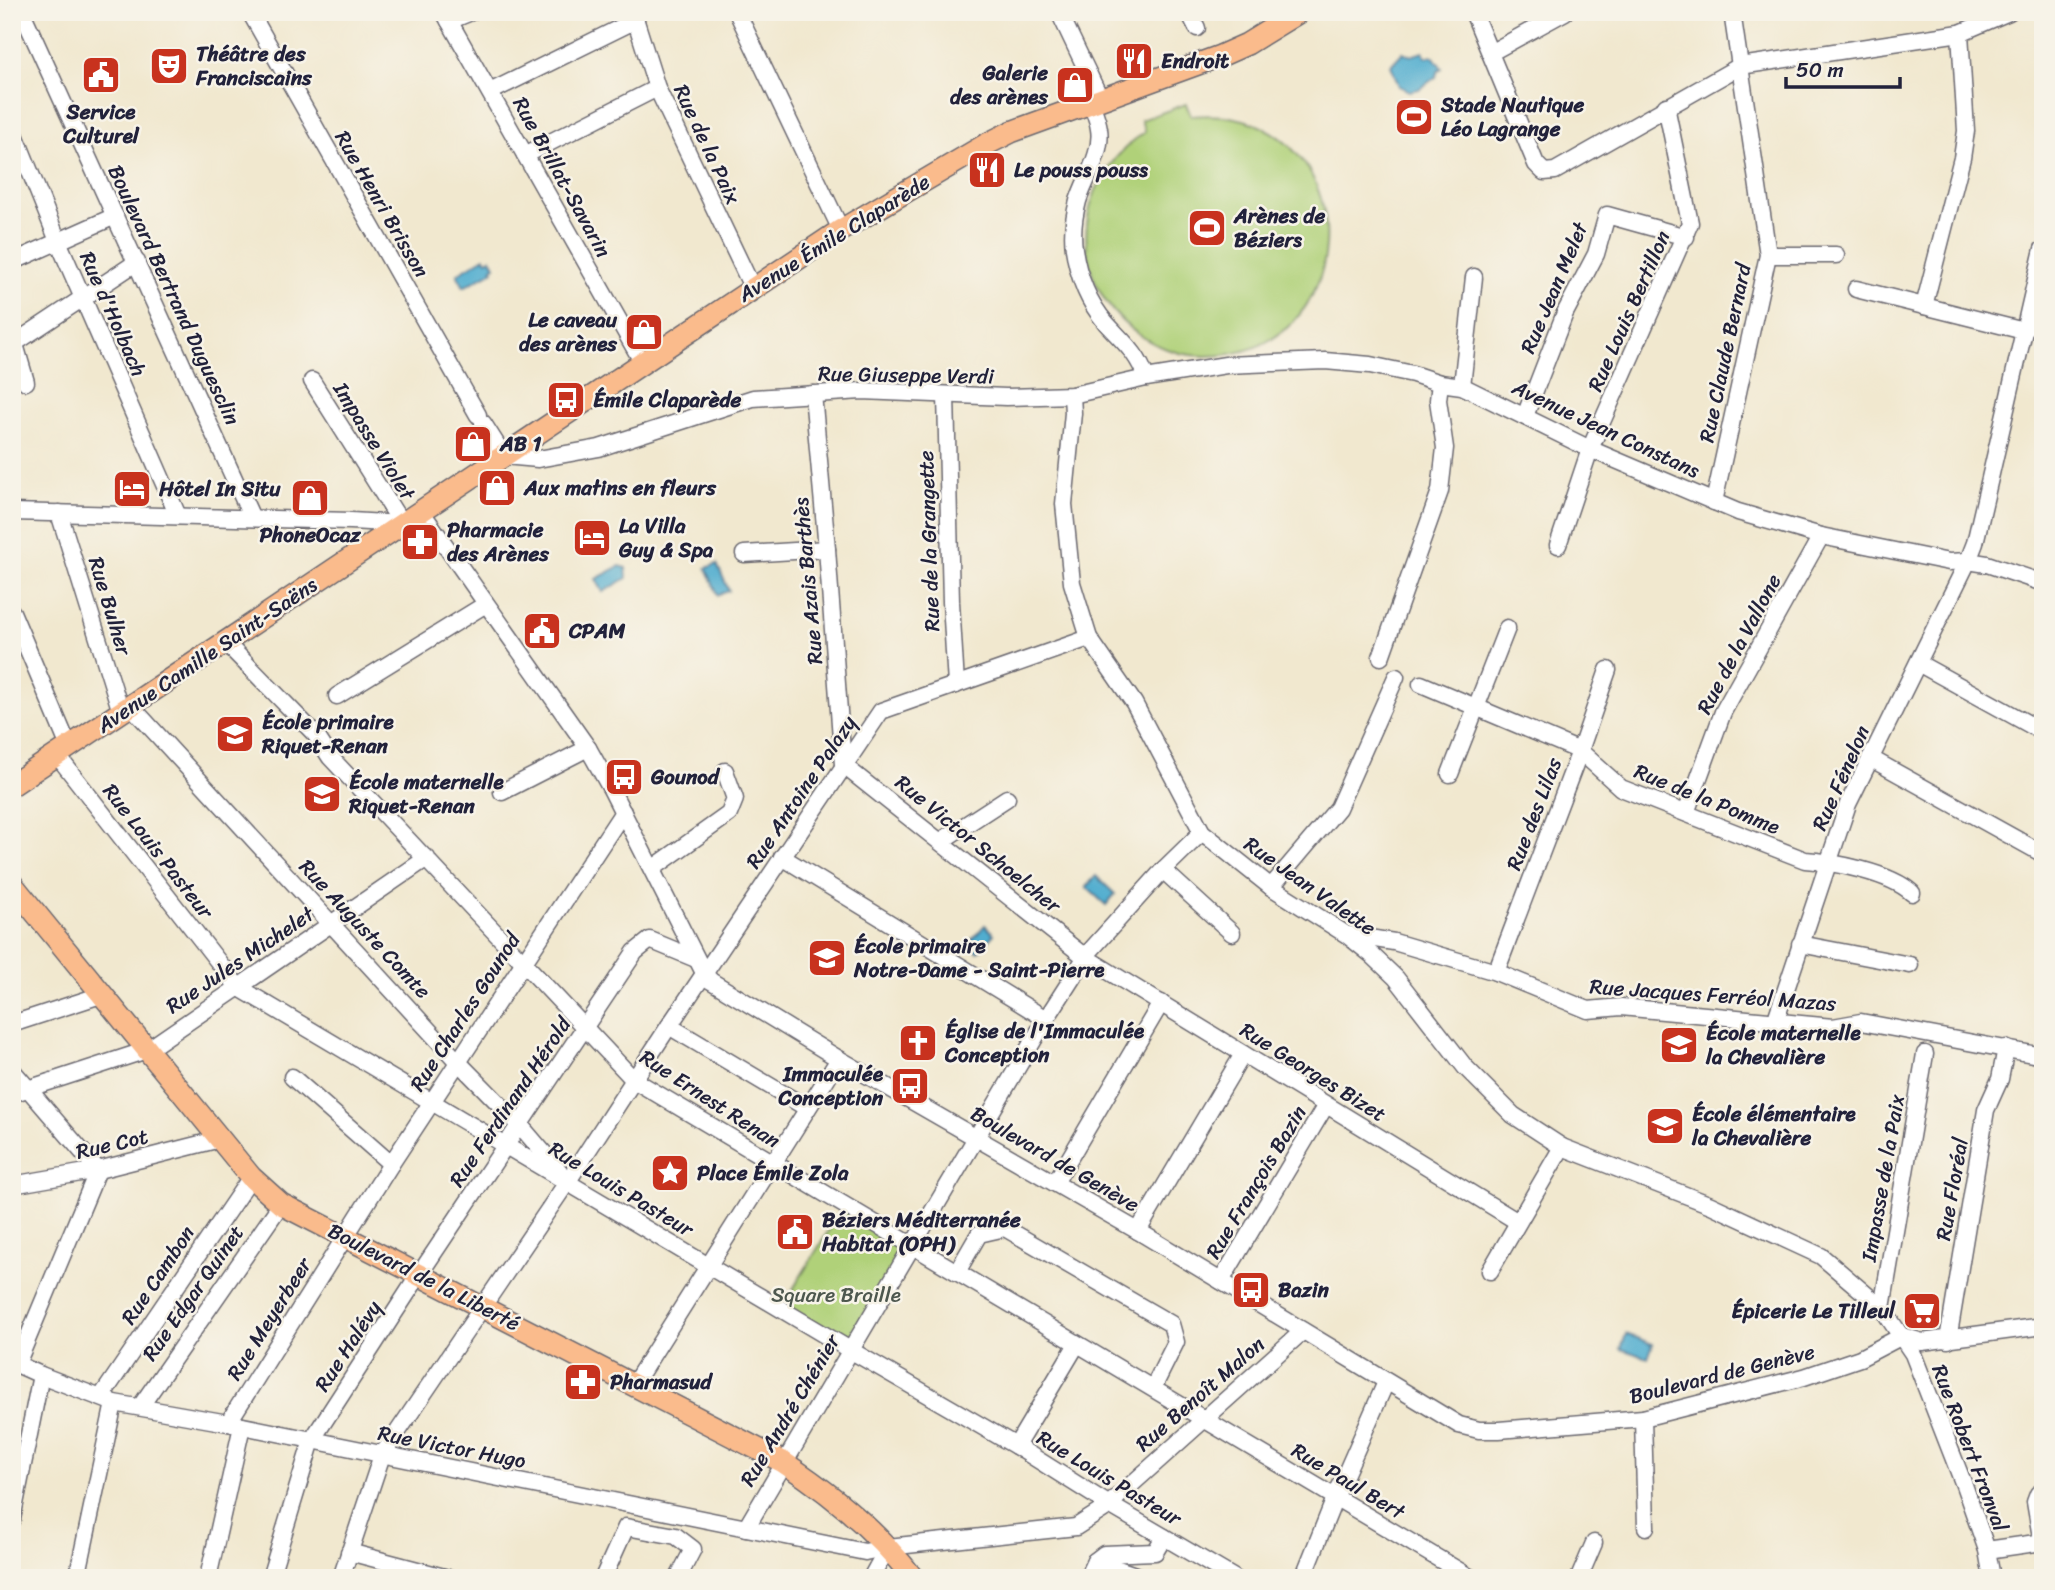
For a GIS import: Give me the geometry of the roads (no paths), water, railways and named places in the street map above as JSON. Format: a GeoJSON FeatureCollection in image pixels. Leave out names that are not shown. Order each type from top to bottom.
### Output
{"type":"FeatureCollection","features":[{"type":"Feature","properties":{"kind":"main road","name":"Avenue Émile Claparède"},"geometry":{"type":"LineString","coordinates":[[402,524],[841,230],[985,145],[1011,132],[1229,52],[1299,12]]}},
{"type":"Feature","properties":{"kind":"main road","name":"Avenue Camille Saint-Saëns"},"geometry":{"type":"LineString","coordinates":[[12,785],[402,524]]}},
{"type":"Feature","properties":{"kind":"main road","name":"Boulevard de la Liberté"},"geometry":{"type":"LineString","coordinates":[[12,884],[19,906],[102,995],[251,1177],[281,1203],[783,1462],[845,1506],[888,1547],[913,1578]]}},
{"type":"Feature","properties":{"kind":"street"},"geometry":{"type":"LineString","coordinates":[[12,16],[20,12]]}},
{"type":"Feature","properties":{"kind":"street","name":"Boulevard Bertrand Duguesclin"},"geometry":{"type":"LineString","coordinates":[[20,12],[137,262],[252,518]]}},
{"type":"Feature","properties":{"kind":"street","name":"Rue Henri Brisson"},"geometry":{"type":"LineString","coordinates":[[250,12],[504,456]]}},
{"type":"Feature","properties":{"kind":"street"},"geometry":{"type":"LineString","coordinates":[[447,17],[471,12]]}},
{"type":"Feature","properties":{"kind":"street"},"geometry":{"type":"LineString","coordinates":[[737,12],[841,230]]}},
{"type":"Feature","properties":{"kind":"street"},"geometry":{"type":"LineString","coordinates":[[1059,12],[1096,101],[1100,130],[1098,144],[1077,204],[1074,225],[1074,248],[1080,279],[1105,323],[1135,352],[1146,379]]}},
{"type":"Feature","properties":{"kind":"street"},"geometry":{"type":"LineString","coordinates":[[1189,12],[1197,28]]}},
{"type":"Feature","properties":{"kind":"street"},"geometry":{"type":"LineString","coordinates":[[1473,12],[1536,164],[1544,172],[1555,172],[1740,66],[1960,33],[2009,12]]}},
{"type":"Feature","properties":{"kind":"street"},"geometry":{"type":"LineString","coordinates":[[1490,53],[1565,12]]}},
{"type":"Feature","properties":{"kind":"street","name":"Rue Claude Bernard"},"geometry":{"type":"LineString","coordinates":[[1714,502],[1768,255],[1732,12]]}},
{"type":"Feature","properties":{"kind":"street"},"geometry":{"type":"LineString","coordinates":[[490,92],[634,16]]}},
{"type":"Feature","properties":{"kind":"street","name":"Rue de la Paix"},"geometry":{"type":"LineString","coordinates":[[634,16],[657,88],[753,289]]}},
{"type":"Feature","properties":{"kind":"street","name":"Rue Brillat-Savarin"},"geometry":{"type":"LineString","coordinates":[[447,17],[643,363]]}},
{"type":"Feature","properties":{"kind":"street"},"geometry":{"type":"LineString","coordinates":[[1924,306],[1962,158],[1966,131],[1960,33]]}},
{"type":"Feature","properties":{"kind":"street"},"geometry":{"type":"LineString","coordinates":[[525,155],[657,88]]}},
{"type":"Feature","properties":{"kind":"street","name":"Rue Louis Bertillon"},"geometry":{"type":"LineString","coordinates":[[1559,545],[1590,449],[1690,223],[1666,106]]}},
{"type":"Feature","properties":{"kind":"street","name":"Rue d'Holbach"},"geometry":{"type":"LineString","coordinates":[[12,127],[82,298],[178,516]]}},
{"type":"Feature","properties":{"kind":"street","name":"Rue Jean Melet"},"geometry":{"type":"LineString","coordinates":[[1525,416],[1565,313],[1596,254],[1606,215],[1686,237]]}},
{"type":"Feature","properties":{"kind":"street"},"geometry":{"type":"LineString","coordinates":[[12,262],[115,216]]}},
{"type":"Feature","properties":{"kind":"street","name":"Rue Fénelon"},"geometry":{"type":"LineString","coordinates":[[1775,1022],[1848,804],[1975,542],[2043,249]]}},
{"type":"Feature","properties":{"kind":"street","name":"Rue Claude Bernard"},"geometry":{"type":"LineString","coordinates":[[1768,255],[1836,255]]}},
{"type":"Feature","properties":{"kind":"street"},"geometry":{"type":"LineString","coordinates":[[26,382],[13,341],[137,262]]}},
{"type":"Feature","properties":{"kind":"street"},"geometry":{"type":"LineString","coordinates":[[1462,386],[1474,277]]}},
{"type":"Feature","properties":{"kind":"street"},"geometry":{"type":"LineString","coordinates":[[1856,289],[2024,331]]}},
{"type":"Feature","properties":{"kind":"street","name":"Avenue Jean Constans"},"geometry":{"type":"LineString","coordinates":[[1146,379],[1226,365],[1325,361],[1370,365],[1413,374],[1440,383],[1462,386],[1590,449],[1738,512],[1821,536],[1950,562],[1987,564],[2043,583]]}},
{"type":"Feature","properties":{"kind":"street","name":"Rue Giuseppe Verdi"},"geometry":{"type":"LineString","coordinates":[[504,456],[538,459],[600,448],[753,398],[862,391],[946,395],[1072,395],[1146,379]]}},
{"type":"Feature","properties":{"kind":"street","name":"Impasse Violet"},"geometry":{"type":"LineString","coordinates":[[312,381],[402,524]]}},
{"type":"Feature","properties":{"kind":"street"},"geometry":{"type":"LineString","coordinates":[[1381,657],[1440,491],[1445,448],[1438,400],[1440,383]]}},
{"type":"Feature","properties":{"kind":"street","name":"Rue Azais Barthès"},"geometry":{"type":"LineString","coordinates":[[813,394],[843,765]]}},
{"type":"Feature","properties":{"kind":"street","name":"Rue de la Grangette"},"geometry":{"type":"LineString","coordinates":[[946,395],[951,602],[956,685]]}},
{"type":"Feature","properties":{"kind":"street","name":"Rue Jean Valette"},"geometry":{"type":"LineString","coordinates":[[1072,395],[1073,413],[1064,504],[1072,583],[1089,638],[1134,703],[1202,832],[1271,887],[1347,935],[1396,978],[1475,1077],[1513,1115],[1562,1147],[1711,1205],[1821,1256],[1882,1308],[1902,1336]]}},
{"type":"Feature","properties":{"kind":"street"},"geometry":{"type":"LineString","coordinates":[[12,512],[402,524]]}},
{"type":"Feature","properties":{"kind":"street","name":"Boulevard de Genève"},"geometry":{"type":"LineString","coordinates":[[421,512],[588,748],[705,975],[839,1059],[1139,1231],[1459,1425],[1479,1430],[1643,1418],[1804,1377],[1860,1358],[1902,1336]]}},
{"type":"Feature","properties":{"kind":"street","name":"Rue Bulher"},"geometry":{"type":"LineString","coordinates":[[59,513],[126,709]]}},
{"type":"Feature","properties":{"kind":"street","name":"Rue de la Vallone"},"geometry":{"type":"LineString","coordinates":[[1686,813],[1723,712],[1821,536]]}},
{"type":"Feature","properties":{"kind":"street"},"geometry":{"type":"LineString","coordinates":[[744,554],[827,549]]}},
{"type":"Feature","properties":{"kind":"street"},"geometry":{"type":"LineString","coordinates":[[337,696],[486,604]]}},
{"type":"Feature","properties":{"kind":"street","name":"Rue Louis Pasteur"},"geometry":{"type":"LineString","coordinates":[[12,612],[16,632],[63,751],[238,987],[1016,1446],[1234,1578]]}},
{"type":"Feature","properties":{"kind":"street"},"geometry":{"type":"LineString","coordinates":[[1450,774],[1507,628]]}},
{"type":"Feature","properties":{"kind":"street","name":"Rue Antoine Palazy"},"geometry":{"type":"LineString","coordinates":[[341,1578],[382,1455],[881,711],[1089,638]]}},
{"type":"Feature","properties":{"kind":"street","name":"Rue Ernest Renan"},"geometry":{"type":"LineString","coordinates":[[225,642],[314,734],[330,757],[634,1080],[1203,1419]]}},
{"type":"Feature","properties":{"kind":"street"},"geometry":{"type":"LineString","coordinates":[[1918,663],[2043,732]]}},
{"type":"Feature","properties":{"kind":"street","name":"Rue des Lilas"},"geometry":{"type":"LineString","coordinates":[[1496,972],[1608,670]]}},
{"type":"Feature","properties":{"kind":"street"},"geometry":{"type":"LineString","coordinates":[[1271,887],[1338,807],[1396,677]]}},
{"type":"Feature","properties":{"kind":"street","name":"Rue de la Pomme"},"geometry":{"type":"LineString","coordinates":[[1421,684],[1580,751],[1621,788],[1805,860],[1828,861],[1902,883],[1912,893]]}},
{"type":"Feature","properties":{"kind":"street","name":"Rue Auguste Comte"},"geometry":{"type":"LineString","coordinates":[[126,709],[331,923],[458,1062],[519,1124],[568,1181]]}},
{"type":"Feature","properties":{"kind":"street"},"geometry":{"type":"LineString","coordinates":[[502,792],[588,748]]}},
{"type":"Feature","properties":{"kind":"street"},"geometry":{"type":"LineString","coordinates":[[1870,758],[2043,854]]}},
{"type":"Feature","properties":{"kind":"street","name":"Rue Victor Schoelcher"},"geometry":{"type":"LineString","coordinates":[[843,765],[1086,957]]}},
{"type":"Feature","properties":{"kind":"street"},"geometry":{"type":"LineString","coordinates":[[652,869],[729,814],[735,799],[725,771]]}},
{"type":"Feature","properties":{"kind":"street"},"geometry":{"type":"LineString","coordinates":[[941,841],[1007,798]]}},
{"type":"Feature","properties":{"kind":"street","name":"Rue Charles Gounod"},"geometry":{"type":"LineString","coordinates":[[345,1237],[623,812]]}},
{"type":"Feature","properties":{"kind":"street","name":"Rue André Chénier"},"geometry":{"type":"LineString","coordinates":[[746,1528],[975,1138],[1086,957],[1163,870],[1202,832]]}},
{"type":"Feature","properties":{"kind":"street"},"geometry":{"type":"LineString","coordinates":[[782,857],[1046,1019]]}},
{"type":"Feature","properties":{"kind":"street","name":"Rue Jules Michelet"},"geometry":{"type":"LineString","coordinates":[[20,1091],[147,1050],[427,858]]}},
{"type":"Feature","properties":{"kind":"street"},"geometry":{"type":"LineString","coordinates":[[1163,870],[1232,933]]}},
{"type":"Feature","properties":{"kind":"street","name":"Rue Ferdinand Hérold"},"geometry":{"type":"LineString","coordinates":[[419,1275],[635,952],[669,928],[675,915]]}},
{"type":"Feature","properties":{"kind":"street","name":"Rue Jacques Ferréol Mazas"},"geometry":{"type":"LineString","coordinates":[[1347,935],[1394,942],[1496,972],[1588,1010],[1621,1007],[1833,1027],[1861,1021],[2043,1056]]}},
{"type":"Feature","properties":{"kind":"street"},"geometry":{"type":"LineString","coordinates":[[650,940],[696,959]]}},
{"type":"Feature","properties":{"kind":"street"},"geometry":{"type":"LineString","coordinates":[[1800,944],[1910,965]]}},
{"type":"Feature","properties":{"kind":"street","name":"Rue Georges Bizet"},"geometry":{"type":"LineString","coordinates":[[1086,957],[1518,1222]]}},
{"type":"Feature","properties":{"kind":"street"},"geometry":{"type":"LineString","coordinates":[[12,1024],[102,995]]}},
{"type":"Feature","properties":{"kind":"street"},"geometry":{"type":"LineString","coordinates":[[1055,1183],[1161,1003]]}},
{"type":"Feature","properties":{"kind":"street"},"geometry":{"type":"LineString","coordinates":[[669,1026],[807,1108]]}},
{"type":"Feature","properties":{"kind":"street","name":"Rue Floréal"},"geometry":{"type":"LineString","coordinates":[[1948,1340],[1986,1110],[2000,1079],[2006,1048]]}},
{"type":"Feature","properties":{"kind":"street"},"geometry":{"type":"LineString","coordinates":[[1139,1231],[1243,1054]]}},
{"type":"Feature","properties":{"kind":"street","name":"Impasse de la Paix"},"geometry":{"type":"LineString","coordinates":[[1882,1308],[1925,1054]]}},
{"type":"Feature","properties":{"kind":"street"},"geometry":{"type":"LineString","coordinates":[[634,1384],[839,1059]]}},
{"type":"Feature","properties":{"kind":"street"},"geometry":{"type":"LineString","coordinates":[[12,1070],[20,1091],[98,1170],[15,1363]]}},
{"type":"Feature","properties":{"kind":"street"},"geometry":{"type":"LineString","coordinates":[[292,1077],[391,1164]]}},
{"type":"Feature","properties":{"kind":"street","name":"Rue François Bazin"},"geometry":{"type":"LineString","coordinates":[[1221,1281],[1326,1105]]}},
{"type":"Feature","properties":{"kind":"street","name":"Rue Cot"},"geometry":{"type":"LineString","coordinates":[[12,1185],[98,1170],[220,1139]]}},
{"type":"Feature","properties":{"kind":"street"},"geometry":{"type":"LineString","coordinates":[[1490,1271],[1562,1147]]}},
{"type":"Feature","properties":{"kind":"street","name":"Rue Cambon"},"geometry":{"type":"LineString","coordinates":[[108,1400],[251,1177]]}},
{"type":"Feature","properties":{"kind":"street","name":"Rue Edgar Quinet"},"geometry":{"type":"LineString","coordinates":[[140,1407],[281,1203]]}},
{"type":"Feature","properties":{"kind":"street"},"geometry":{"type":"LineString","coordinates":[[957,1272],[979,1234],[1005,1228],[1171,1324],[1176,1342],[1153,1388]]}},
{"type":"Feature","properties":{"kind":"street","name":"Rue Meyerbeer"},"geometry":{"type":"LineString","coordinates":[[208,1578],[235,1425],[345,1237]]}},
{"type":"Feature","properties":{"kind":"street","name":"Rue Halévy"},"geometry":{"type":"LineString","coordinates":[[270,1578],[313,1440],[419,1275]]}},
{"type":"Feature","properties":{"kind":"street"},"geometry":{"type":"LineString","coordinates":[[1902,1336],[1922,1342],[2043,1326]]}},
{"type":"Feature","properties":{"kind":"street","name":"Rue Benoît Malon"},"geometry":{"type":"LineString","coordinates":[[888,1547],[1076,1527],[1104,1509],[1303,1331]]}},
{"type":"Feature","properties":{"kind":"street","name":"Rue Robert Fronval"},"geometry":{"type":"LineString","coordinates":[[1902,1336],[1913,1354],[1964,1485],[1987,1550],[1992,1578]]}},
{"type":"Feature","properties":{"kind":"street"},"geometry":{"type":"LineString","coordinates":[[1016,1446],[1077,1344]]}},
{"type":"Feature","properties":{"kind":"street","name":"Rue Victor Hugo"},"geometry":{"type":"LineString","coordinates":[[15,1363],[108,1400],[140,1407],[856,1551],[865,1552],[888,1547]]}},
{"type":"Feature","properties":{"kind":"street"},"geometry":{"type":"LineString","coordinates":[[12,1519],[41,1375]]}},
{"type":"Feature","properties":{"kind":"street"},"geometry":{"type":"LineString","coordinates":[[1303,1578],[1386,1382]]}},
{"type":"Feature","properties":{"kind":"street"},"geometry":{"type":"LineString","coordinates":[[77,1578],[108,1400]]}},
{"type":"Feature","properties":{"kind":"street"},"geometry":{"type":"LineString","coordinates":[[1643,1418],[1646,1527]]}},
{"type":"Feature","properties":{"kind":"street","name":"Rue Paul Bert"},"geometry":{"type":"LineString","coordinates":[[1203,1419],[1335,1498],[1443,1570],[1471,1578]]}},
{"type":"Feature","properties":{"kind":"street"},"geometry":{"type":"LineString","coordinates":[[1987,1550],[2042,1543],[2035,1502],[2038,1494],[2043,1493]]}},
{"type":"Feature","properties":{"kind":"street"},"geometry":{"type":"LineString","coordinates":[[603,1578],[626,1527],[676,1536],[693,1549],[678,1578]]}},
{"type":"Feature","properties":{"kind":"street"},"geometry":{"type":"LineString","coordinates":[[1087,1578],[1095,1561],[1104,1554],[1155,1552],[1164,1537]]}},
{"type":"Feature","properties":{"kind":"street"},"geometry":{"type":"LineString","coordinates":[[1579,1578],[1594,1543]]}},
{"type":"Feature","properties":{"kind":"street"},"geometry":{"type":"LineString","coordinates":[[872,1578],[888,1547]]}},
{"type":"Feature","properties":{"kind":"street"},"geometry":{"type":"LineString","coordinates":[[349,1552],[448,1578]]}},
{"type":"Feature","properties":{"kind":"street"},"geometry":{"type":"LineString","coordinates":[[1095,1561],[1144,1578]]}},
{"type":"Feature","properties":{"kind":"street"},"geometry":{"type":"LineString","coordinates":[[1737,1578],[1744,1578]]}},
{"type":"Feature","properties":{"kind":"water"},"geometry":{"type":"Polygon","coordinates":[[[1403,52],[1411,56],[1423,52],[1425,57],[1433,56],[1442,68],[1436,77],[1419,89],[1409,91],[1399,86],[1391,65],[1403,52]]]}},
{"type":"Feature","properties":{"kind":"water"},"geometry":{"type":"Polygon","coordinates":[[[485,257],[487,260],[491,258],[495,266],[493,271],[464,287],[457,274],[485,257]]]}},
{"type":"Feature","properties":{"kind":"water"},"geometry":{"type":"Polygon","coordinates":[[[717,564],[729,591],[718,595],[706,568],[717,564]]]}},
{"type":"Feature","properties":{"kind":"water"},"geometry":{"type":"Polygon","coordinates":[[[620,566],[626,568],[627,578],[603,592],[596,579],[620,566]]]}},
{"type":"Feature","properties":{"kind":"water"},"geometry":{"type":"Polygon","coordinates":[[[1096,876],[1115,894],[1106,905],[1086,887],[1096,876]]]}},
{"type":"Feature","properties":{"kind":"water"},"geometry":{"type":"Polygon","coordinates":[[[985,925],[994,934],[978,952],[968,944],[985,925]]]}},
{"type":"Feature","properties":{"kind":"water"},"geometry":{"type":"Polygon","coordinates":[[[1626,1334],[1653,1344],[1648,1358],[1621,1349],[1626,1334]]]}},
{"type":"Feature","properties":{"kind":"place","name":"Endroit"},"geometry":{"type":"Point","coordinates":[1134,61]}},
{"type":"Feature","properties":{"kind":"place","name":"Théâtre des Franciscains"},"geometry":{"type":"Point","coordinates":[169,66]}},
{"type":"Feature","properties":{"kind":"place","name":"Service Culturel"},"geometry":{"type":"Point","coordinates":[101,75]}},
{"type":"Feature","properties":{"kind":"place","name":"Galerie des arènes"},"geometry":{"type":"Point","coordinates":[1075,85]}},
{"type":"Feature","properties":{"kind":"place","name":"Stade Nautique Léo Lagrange"},"geometry":{"type":"Point","coordinates":[1414,117]}},
{"type":"Feature","properties":{"kind":"place","name":"Le pouss pouss"},"geometry":{"type":"Point","coordinates":[987,170]}},
{"type":"Feature","properties":{"kind":"place","name":"Arènes de Béziers"},"geometry":{"type":"Point","coordinates":[1207,228]}},
{"type":"Feature","properties":{"kind":"place","name":"Le caveau des arènes"},"geometry":{"type":"Point","coordinates":[644,332]}},
{"type":"Feature","properties":{"kind":"place","name":"Émile Claparède"},"geometry":{"type":"Point","coordinates":[566,400]}},
{"type":"Feature","properties":{"kind":"place","name":"AB 1"},"geometry":{"type":"Point","coordinates":[473,444]}},
{"type":"Feature","properties":{"kind":"place","name":"Aux matins en fleurs"},"geometry":{"type":"Point","coordinates":[497,488]}},
{"type":"Feature","properties":{"kind":"place","name":"Hôtel In Situ"},"geometry":{"type":"Point","coordinates":[132,489]}},
{"type":"Feature","properties":{"kind":"place","name":"PhoneOcaz"},"geometry":{"type":"Point","coordinates":[310,498]}},
{"type":"Feature","properties":{"kind":"place","name":"La Villa Guy & Spa"},"geometry":{"type":"Point","coordinates":[592,538]}},
{"type":"Feature","properties":{"kind":"place","name":"Pharmacie des Arènes"},"geometry":{"type":"Point","coordinates":[420,542]}},
{"type":"Feature","properties":{"kind":"place","name":"CPAM"},"geometry":{"type":"Point","coordinates":[542,631]}},
{"type":"Feature","properties":{"kind":"place","name":"École primaire Riquet-Renan"},"geometry":{"type":"Point","coordinates":[235,734]}},
{"type":"Feature","properties":{"kind":"place","name":"Gounod"},"geometry":{"type":"Point","coordinates":[624,777]}},
{"type":"Feature","properties":{"kind":"place","name":"École maternelle Riquet-Renan"},"geometry":{"type":"Point","coordinates":[322,794]}},
{"type":"Feature","properties":{"kind":"place","name":"École primaire Notre-Dame - Saint-Pierre"},"geometry":{"type":"Point","coordinates":[827,958]}},
{"type":"Feature","properties":{"kind":"place","name":"Église de l'Immaculée Conception"},"geometry":{"type":"Point","coordinates":[918,1043]}},
{"type":"Feature","properties":{"kind":"place","name":"École maternelle la Chevalière"},"geometry":{"type":"Point","coordinates":[1679,1045]}},
{"type":"Feature","properties":{"kind":"place","name":"Immaculée Conception"},"geometry":{"type":"Point","coordinates":[910,1086]}},
{"type":"Feature","properties":{"kind":"place","name":"École élémentaire la Chevalière"},"geometry":{"type":"Point","coordinates":[1665,1126]}},
{"type":"Feature","properties":{"kind":"place","name":"Place Émile Zola"},"geometry":{"type":"Point","coordinates":[670,1173]}},
{"type":"Feature","properties":{"kind":"place","name":"Béziers Méditerranée Habitat (OPH)"},"geometry":{"type":"Point","coordinates":[795,1232]}},
{"type":"Feature","properties":{"kind":"place","name":"Bazin"},"geometry":{"type":"Point","coordinates":[1251,1290]}},
{"type":"Feature","properties":{"kind":"place","name":"Épicerie Le Tilleul"},"geometry":{"type":"Point","coordinates":[1922,1311]}},
{"type":"Feature","properties":{"kind":"place","name":"Pharmasud"},"geometry":{"type":"Point","coordinates":[583,1382]}},
{"type":"Feature","properties":{"kind":"park label","name":"Square Braille"},"geometry":{"type":"Point","coordinates":[836,1295]}}]}
